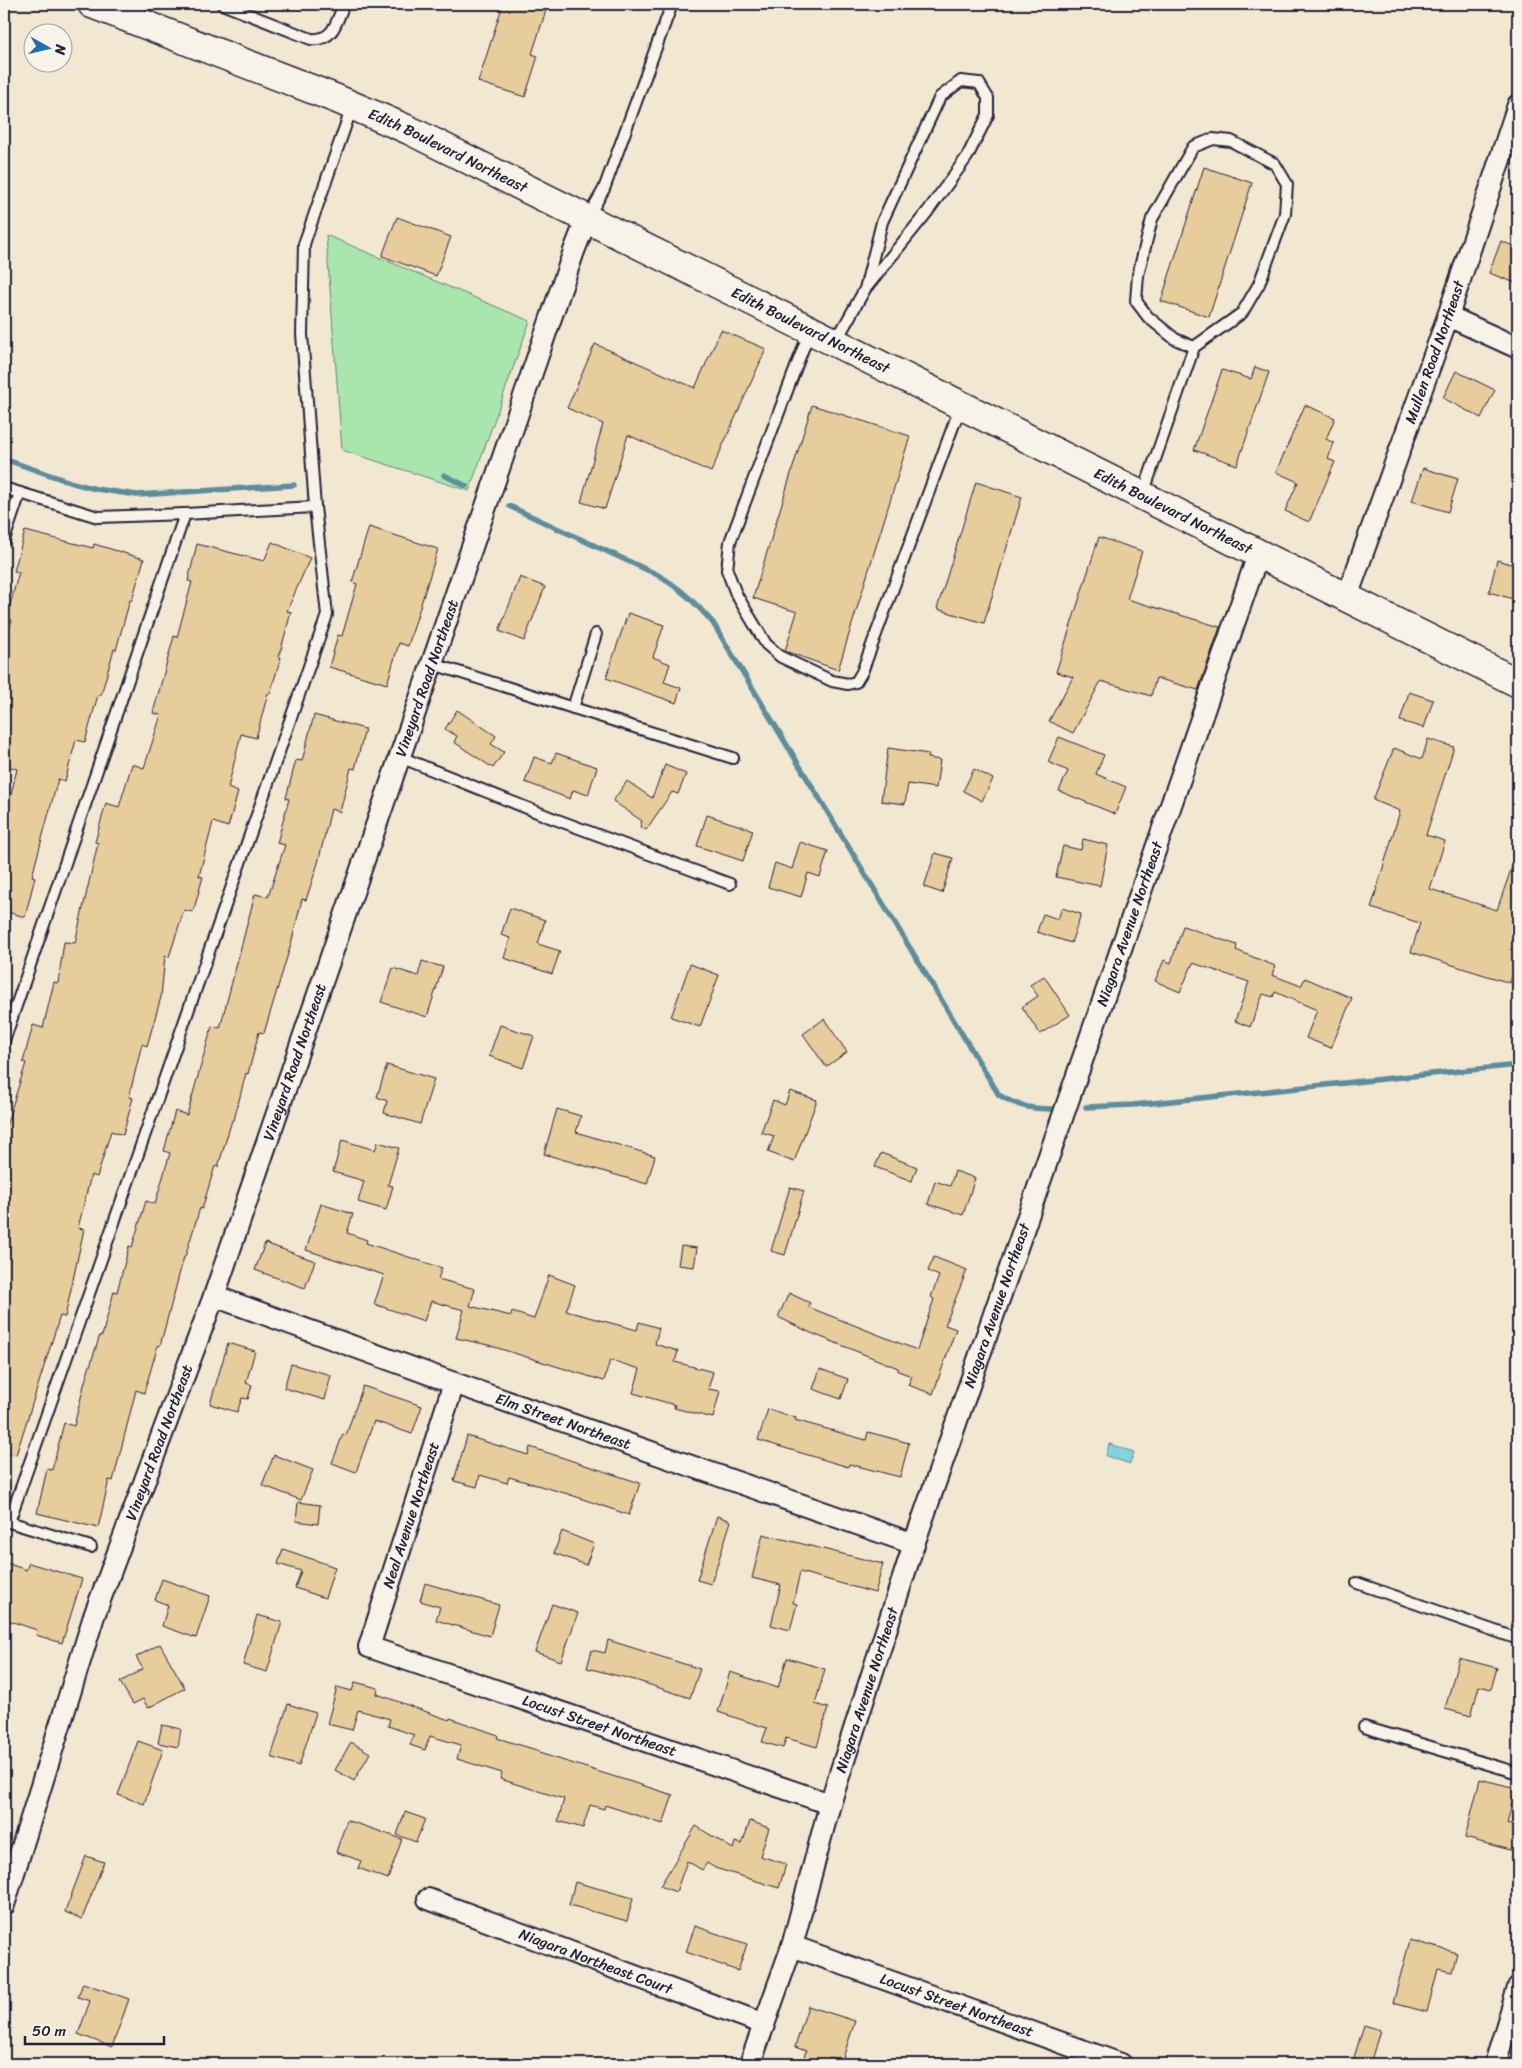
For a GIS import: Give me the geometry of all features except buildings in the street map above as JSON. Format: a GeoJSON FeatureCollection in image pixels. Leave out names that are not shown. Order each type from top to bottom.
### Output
{"type":"FeatureCollection","features":[{"type":"Feature","properties":{"kind":"street","name":"Edith Boulevard Northeast"},"geometry":{"type":"LineString","coordinates":[[92,4],[353,106],[409,130],[1518,682]]}},
{"type":"Feature","properties":{"kind":"street","name":"Mullen Road Northeast"},"geometry":{"type":"LineString","coordinates":[[1347,597],[1448,316],[1518,105]]}},
{"type":"Feature","properties":{"kind":"street","name":"Vineyard Road Northeast"},"geometry":{"type":"LineString","coordinates":[[4,1905],[94,1616],[214,1296],[574,250],[587,218]]}},
{"type":"Feature","properties":{"kind":"street"},"geometry":{"type":"LineString","coordinates":[[1448,316],[1518,348]]}},
{"type":"Feature","properties":{"kind":"street","name":"Niagara Avenue Northeast"},"geometry":{"type":"LineString","coordinates":[[750,2064],[792,1946],[830,1804],[914,1544],[1259,552]]}},
{"type":"Feature","properties":{"kind":"street","name":"Elm Street Northeast"},"geometry":{"type":"LineString","coordinates":[[214,1296],[454,1383],[914,1544]]}},
{"type":"Feature","properties":{"kind":"street","name":"Neal Avenue Northeast"},"geometry":{"type":"LineString","coordinates":[[369,1647],[454,1383]]}},
{"type":"Feature","properties":{"kind":"street","name":"Locust Street Northeast"},"geometry":{"type":"LineString","coordinates":[[369,1647],[830,1804]]}},
{"type":"Feature","properties":{"kind":"street","name":"Niagara Northeast Court"},"geometry":{"type":"LineString","coordinates":[[428,1899],[764,2024]]}},
{"type":"Feature","properties":{"kind":"street","name":"Locust Street Northeast"},"geometry":{"type":"LineString","coordinates":[[792,1946],[1121,2064]]}},
{"type":"Feature","properties":{"kind":"street"},"geometry":{"type":"LineString","coordinates":[[1495,2064],[1518,1988]]}},
{"type":"Feature","properties":{"kind":"lane"},"geometry":{"type":"LineString","coordinates":[[222,4],[310,39],[320,40],[326,38],[332,31],[344,4]]}},
{"type":"Feature","properties":{"kind":"lane"},"geometry":{"type":"LineString","coordinates":[[587,218],[604,189],[672,4]]}},
{"type":"Feature","properties":{"kind":"lane"},"geometry":{"type":"LineString","coordinates":[[835,342],[865,289],[928,211],[967,157],[988,115],[988,98],[979,83],[961,81],[940,97],[882,222],[865,289]]}},
{"type":"Feature","properties":{"kind":"lane"},"geometry":{"type":"LineString","coordinates":[[92,1547],[6,1521],[327,615],[315,506],[302,334],[304,244],[353,106]]}},
{"type":"Feature","properties":{"kind":"lane"},"geometry":{"type":"LineString","coordinates":[[1143,495],[1194,347],[1242,313],[1259,284],[1284,214],[1287,184],[1275,164],[1231,141],[1214,139],[1193,148],[1152,220],[1138,275],[1136,300],[1148,318],[1175,339],[1194,347]]}},
{"type":"Feature","properties":{"kind":"lane"},"geometry":{"type":"LineString","coordinates":[[810,329],[730,542],[727,570],[736,594],[766,644],[781,657],[832,681],[848,684],[856,682],[862,672],[962,404]]}},
{"type":"Feature","properties":{"kind":"lane"},"geometry":{"type":"LineString","coordinates":[[4,488],[98,517],[315,506]]}},
{"type":"Feature","properties":{"kind":"lane"},"geometry":{"type":"LineString","coordinates":[[4,540],[20,493]]}},
{"type":"Feature","properties":{"kind":"lane"},"geometry":{"type":"LineString","coordinates":[[4,1041],[185,514]]}},
{"type":"Feature","properties":{"kind":"lane"},"geometry":{"type":"LineString","coordinates":[[573,708],[596,634]]}},
{"type":"Feature","properties":{"kind":"lane"},"geometry":{"type":"LineString","coordinates":[[433,664],[733,758]]}},
{"type":"Feature","properties":{"kind":"lane"},"geometry":{"type":"LineString","coordinates":[[400,757],[552,818],[730,884]]}},
{"type":"Feature","properties":{"kind":"lane"},"geometry":{"type":"LineString","coordinates":[[1357,1583],[1518,1639]]}},
{"type":"Feature","properties":{"kind":"lane"},"geometry":{"type":"LineString","coordinates":[[1364,1727],[1518,1772]]}},
{"type":"Feature","properties":{"kind":"green space"},"geometry":{"type":"Polygon","coordinates":[[[326,235],[530,321],[469,491],[342,450],[326,235]]]}},
{"type":"Feature","properties":{"kind":"water"},"geometry":{"type":"Polygon","coordinates":[[[1109,1444],[1134,1452],[1130,1464],[1106,1456],[1109,1444]]]}},
{"type":"Feature","properties":{"kind":"waterway"},"geometry":{"type":"LineString","coordinates":[[4,459],[73,483],[96,489],[137,495],[294,485]]}},
{"type":"Feature","properties":{"kind":"waterway"},"geometry":{"type":"LineString","coordinates":[[444,475],[466,486]]}},
{"type":"Feature","properties":{"kind":"waterway"},"geometry":{"type":"LineString","coordinates":[[509,506],[656,574],[680,590],[706,615],[713,623],[999,1095],[1024,1106],[1052,1109]]}},
{"type":"Feature","properties":{"kind":"waterway"},"geometry":{"type":"LineString","coordinates":[[1086,1107],[1133,1105],[1518,1065]]}}]}
